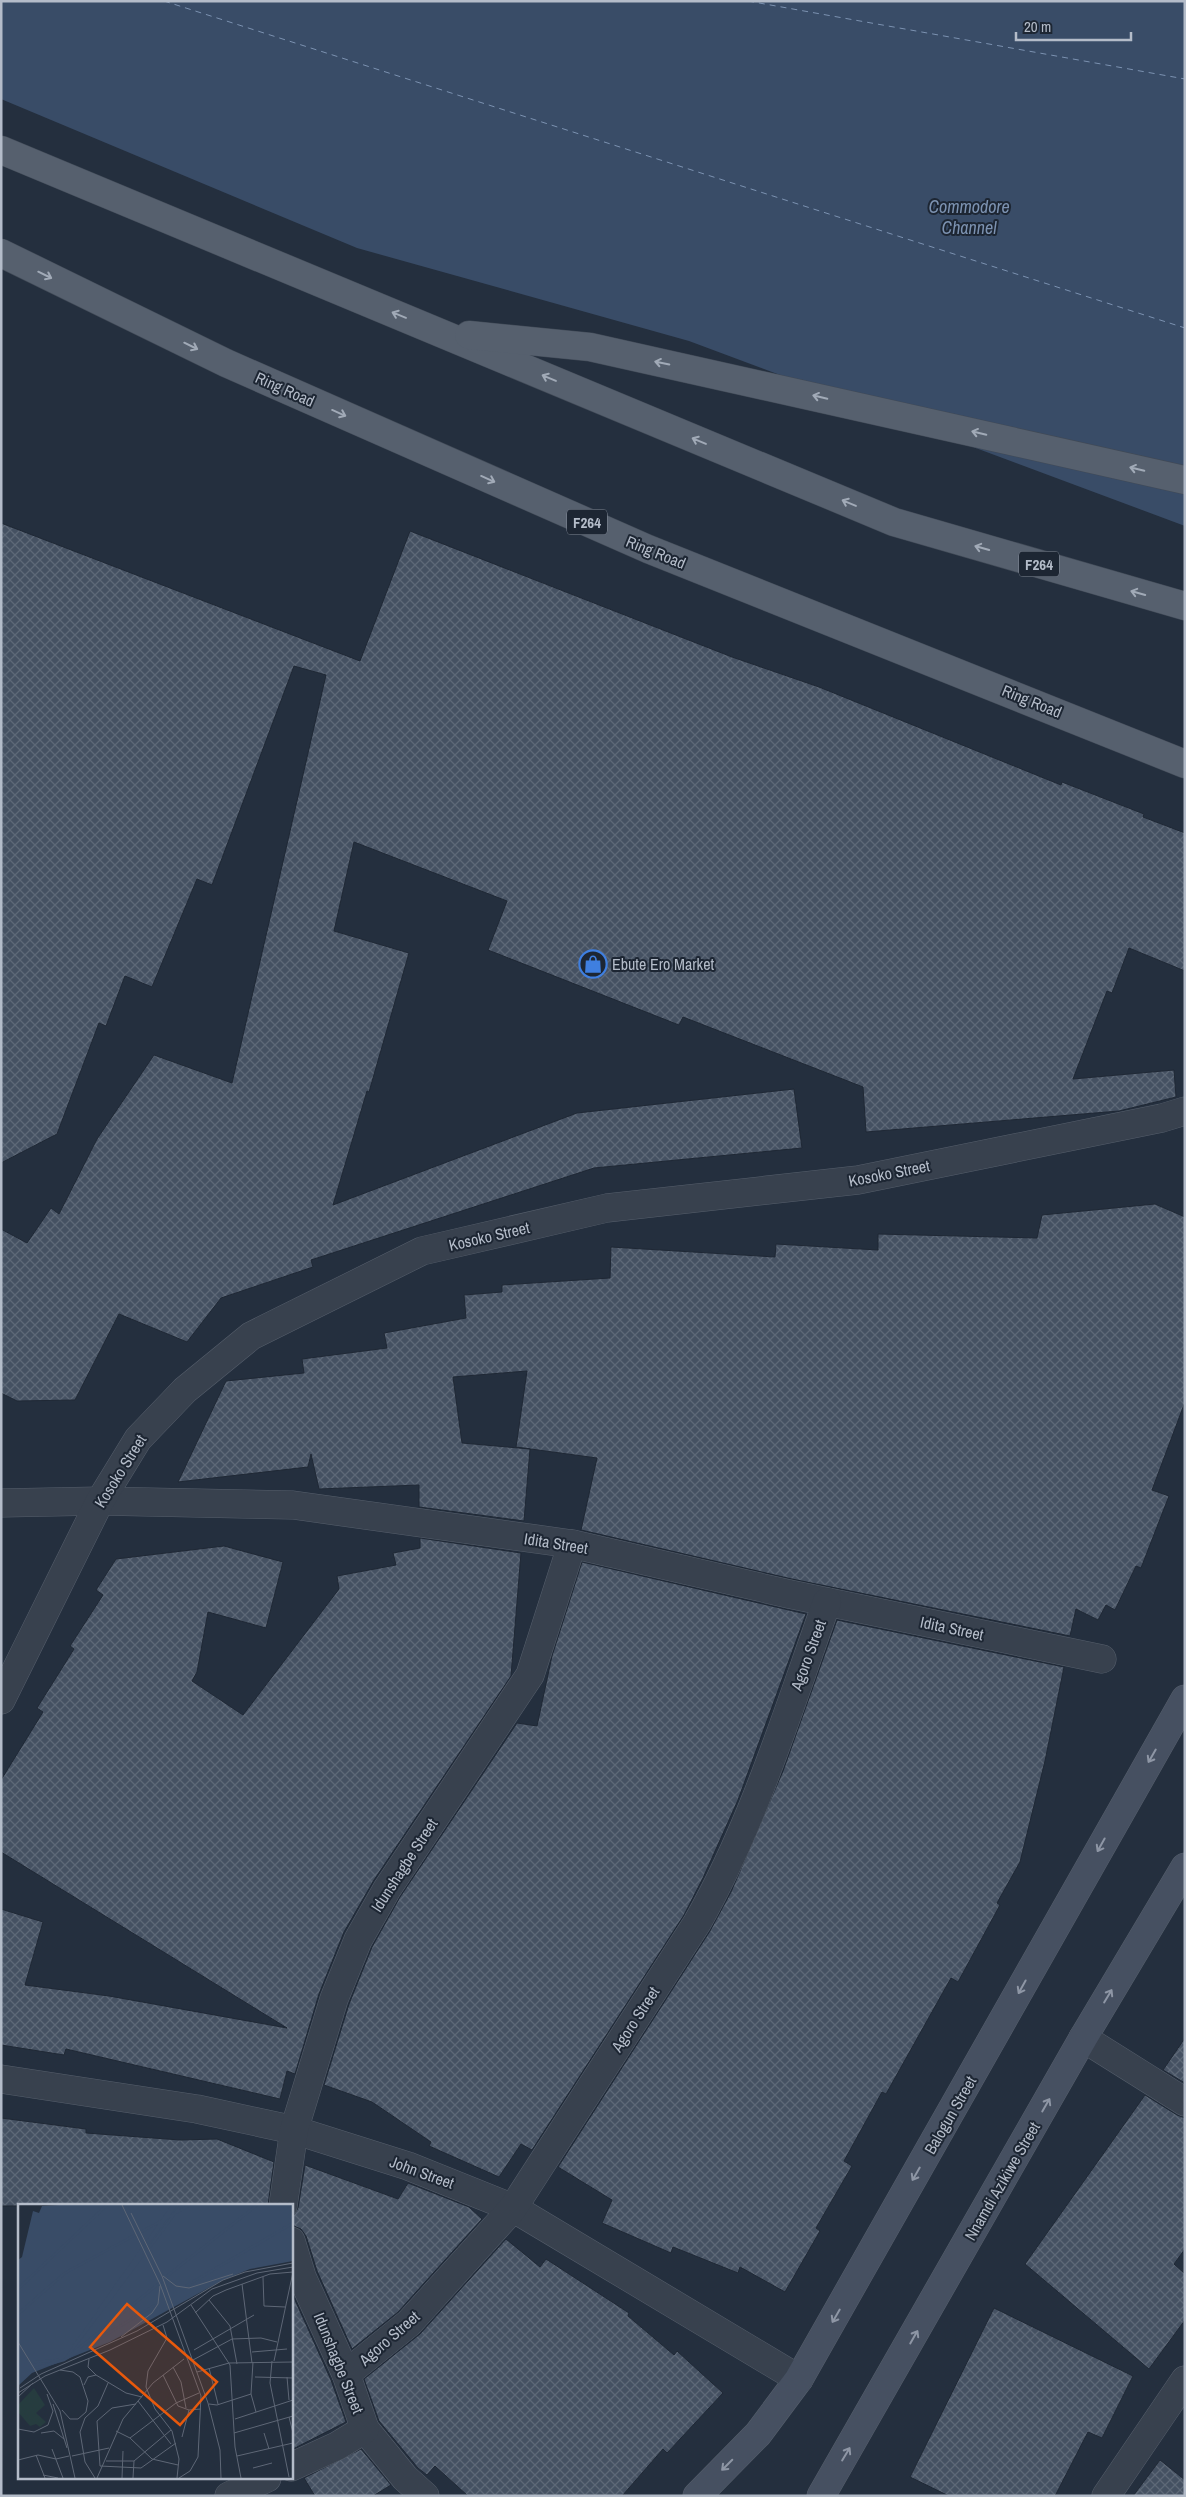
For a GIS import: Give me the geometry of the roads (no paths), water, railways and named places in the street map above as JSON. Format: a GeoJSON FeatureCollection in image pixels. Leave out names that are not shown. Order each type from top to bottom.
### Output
{"type":"FeatureCollection","features":[{"type":"Feature","properties":{"kind":"main road","name":"F264"},"geometry":{"type":"LineString","coordinates":[[1,150],[894,522],[1185,606]]}},
{"type":"Feature","properties":{"kind":"main road","name":"Ring Road"},"geometry":{"type":"LineString","coordinates":[[1,253],[226,363],[648,550],[1185,764]]}},
{"type":"Feature","properties":{"kind":"main road"},"geometry":{"type":"LineString","coordinates":[[441,332],[590,347],[1185,480]]}},
{"type":"Feature","properties":{"kind":"main road","name":"Balogun Street"},"geometry":{"type":"LineString","coordinates":[[697,2496],[758,2434],[799,2379],[1181,1707]]}},
{"type":"Feature","properties":{"kind":"main road","name":"Nnamdi Azikiwe Street"},"geometry":{"type":"LineString","coordinates":[[821,2496],[890,2380],[1083,2038],[1185,1867]]}},
{"type":"Feature","properties":{"kind":"street","name":"Kosoko Street"},"geometry":{"type":"LineString","coordinates":[[1,1700],[100,1501],[138,1439],[185,1390],[251,1336],[422,1251],[607,1208],[858,1180],[1162,1118],[1185,1111]]}},
{"type":"Feature","properties":{"kind":"street","name":"Idita Street"},"geometry":{"type":"LineString","coordinates":[[1,1503],[100,1501],[293,1505],[572,1544],[827,1602],[1102,1659]]}},
{"type":"Feature","properties":{"kind":"street","name":"Idunshagbe Street"},"geometry":{"type":"LineString","coordinates":[[282,2204],[294,2130],[334,1999],[358,1940],[387,1890],[530,1675],[572,1544]]}},
{"type":"Feature","properties":{"kind":"street","name":"Agoro Street"},"geometry":{"type":"LineString","coordinates":[[346,2374],[409,2323],[513,2208],[697,1923],[722,1880],[764,1774],[827,1602]]}},
{"type":"Feature","properties":{"kind":"street"},"geometry":{"type":"LineString","coordinates":[[1083,2038],[1185,2102]]}},
{"type":"Feature","properties":{"kind":"street","name":"John Street"},"geometry":{"type":"LineString","coordinates":[[1,2079],[197,2109],[294,2130],[408,2166],[513,2208],[799,2379]]}},
{"type":"Feature","properties":{"kind":"street","name":"Idunshagbe Street"},"geometry":{"type":"LineString","coordinates":[[292,2244],[302,2277],[346,2374],[365,2430],[406,2478],[425,2496]]}},
{"type":"Feature","properties":{"kind":"street"},"geometry":{"type":"LineString","coordinates":[[1106,2496],[1185,2380]]}},
{"type":"Feature","properties":{"kind":"street"},"geometry":{"type":"LineString","coordinates":[[292,2467],[337,2446],[365,2430]]}},
{"type":"Feature","properties":{"kind":"street"},"geometry":{"type":"LineString","coordinates":[[229,2496],[263,2480]]}},
{"type":"Feature","properties":{"kind":"water","name":"Commodore Channel"},"geometry":{"type":"Polygon","coordinates":[[[1,1],[1185,1],[1185,526],[689,341],[357,248],[1,99],[1,1]]]}},
{"type":"Feature","properties":{"kind":"place","name":"Ebute Ero Market"},"geometry":{"type":"Point","coordinates":[593,964]}}]}
